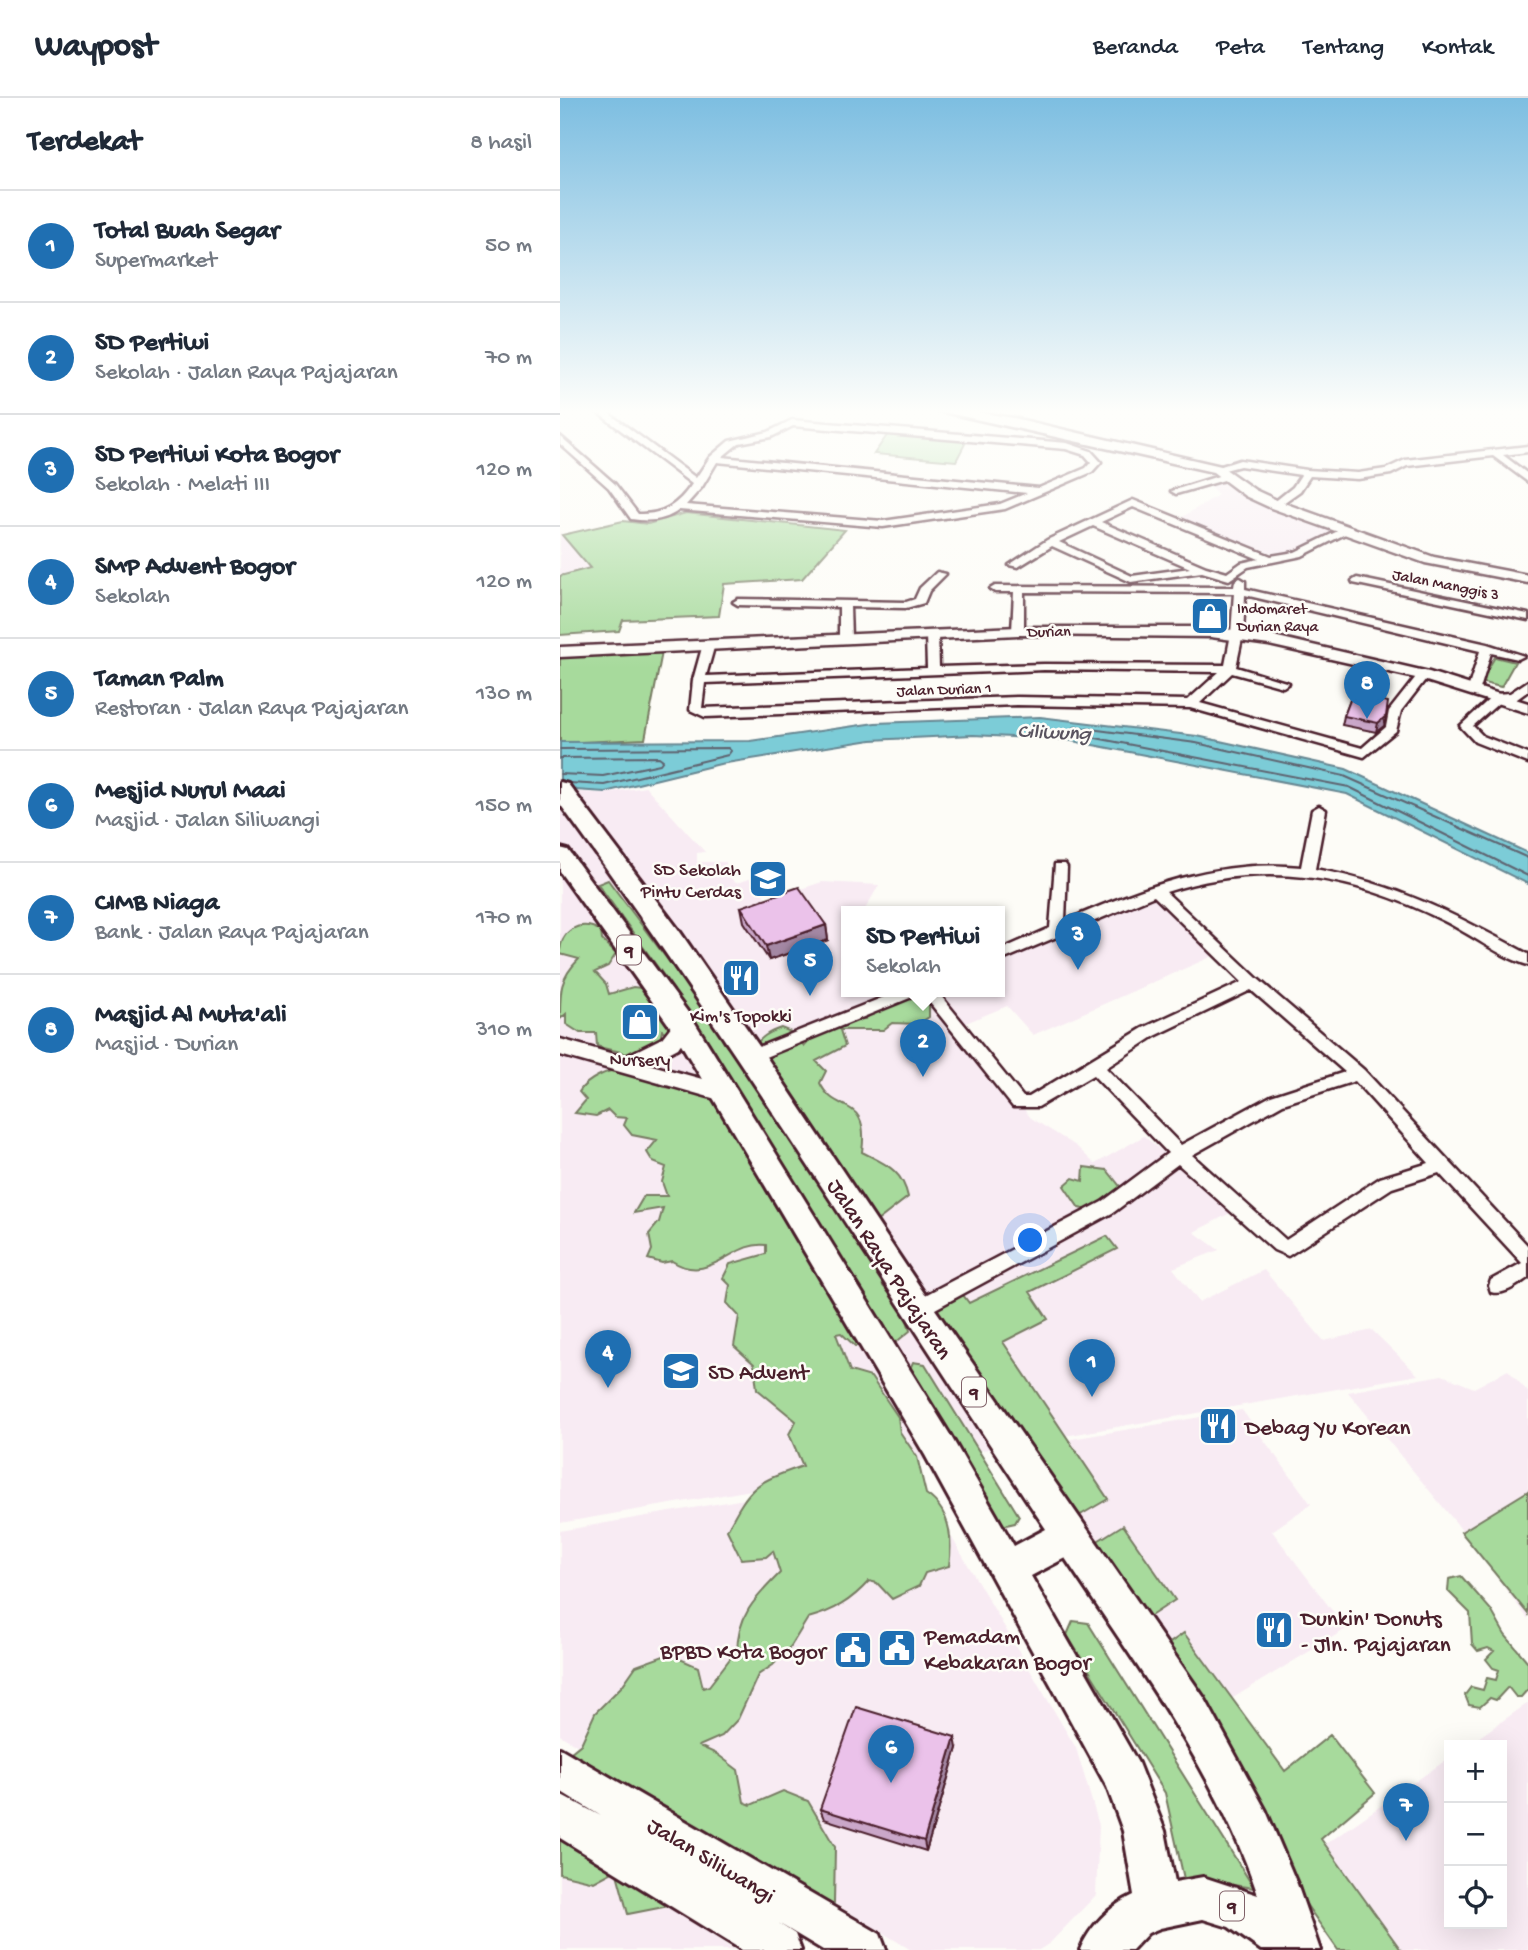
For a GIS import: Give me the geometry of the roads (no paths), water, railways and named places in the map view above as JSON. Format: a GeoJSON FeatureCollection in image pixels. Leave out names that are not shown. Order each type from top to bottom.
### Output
{"type":"FeatureCollection","features":[{"type":"Feature","properties":{"kind":"highway","name":"Jalan Raya Pajajaran"},"geometry":{"type":"LineString","coordinates":[[562,793],[613,860],[752,1056],[917,1309],[1223,1765],[1279,1886],[1297,1948]]}},
{"type":"Feature","properties":{"kind":"main road"},"geometry":{"type":"LineString","coordinates":[[568,864],[613,860]]}},
{"type":"Feature","properties":{"kind":"main road","name":"9"},"geometry":{"type":"LineString","coordinates":[[568,864],[683,1025],[937,1444],[1008,1569],[1124,1777],[1144,1831],[1158,1907]]}},
{"type":"Feature","properties":{"kind":"main road"},"geometry":{"type":"LineString","coordinates":[[1008,1569],[1070,1535]]}},
{"type":"Feature","properties":{"kind":"main road","name":"Jalan Siliwangi"},"geometry":{"type":"LineString","coordinates":[[560,1768],[864,1950]]}},
{"type":"Feature","properties":{"kind":"main road","name":"Jalan Siliwangi"},"geometry":{"type":"LineString","coordinates":[[560,1815],[731,1916],[779,1950]]}},
{"type":"Feature","properties":{"kind":"main road","name":"9"},"geometry":{"type":"LineString","coordinates":[[1102,1950],[1133,1918],[1158,1907],[1203,1898],[1240,1908],[1297,1948]]}},
{"type":"Feature","properties":{"kind":"street"},"geometry":{"type":"LineString","coordinates":[[619,495],[635,517],[657,517],[678,507],[689,495]]}},
{"type":"Feature","properties":{"kind":"street"},"geometry":{"type":"LineString","coordinates":[[678,507],[883,524],[1002,507],[1032,495]]}},
{"type":"Feature","properties":{"kind":"street"},"geometry":{"type":"LineString","coordinates":[[1255,495],[1430,560],[1528,579]]}},
{"type":"Feature","properties":{"kind":"street"},"geometry":{"type":"LineString","coordinates":[[1276,505],[1289,495]]}},
{"type":"Feature","properties":{"kind":"street"},"geometry":{"type":"LineString","coordinates":[[1014,565],[1051,542],[1133,503],[1268,559]]}},
{"type":"Feature","properties":{"kind":"street"},"geometry":{"type":"LineString","coordinates":[[1092,522],[1202,569],[1229,577],[1245,565],[1298,554],[1348,530]]}},
{"type":"Feature","properties":{"kind":"street"},"geometry":{"type":"LineString","coordinates":[[1051,542],[1131,579],[1202,569]]}},
{"type":"Feature","properties":{"kind":"street"},"geometry":{"type":"LineString","coordinates":[[738,602],[844,602],[884,607],[917,603],[924,590],[942,574]]}},
{"type":"Feature","properties":{"kind":"street"},"geometry":{"type":"LineString","coordinates":[[1191,704],[1230,669],[1237,634],[1237,590],[1241,578]]}},
{"type":"Feature","properties":{"kind":"street","name":"Jalan Manggis 3"},"geometry":{"type":"LineString","coordinates":[[1357,581],[1528,617]]}},
{"type":"Feature","properties":{"kind":"street"},"geometry":{"type":"LineString","coordinates":[[995,589],[1237,590],[1523,653],[1526,666]]}},
{"type":"Feature","properties":{"kind":"street"},"geometry":{"type":"LineString","coordinates":[[1018,631],[1019,591]]}},
{"type":"Feature","properties":{"kind":"street"},"geometry":{"type":"LineString","coordinates":[[844,602],[845,638]]}},
{"type":"Feature","properties":{"kind":"street","name":"Durian"},"geometry":{"type":"LineString","coordinates":[[560,652],[1018,631],[1237,634],[1423,675],[1499,697],[1528,709]]}},
{"type":"Feature","properties":{"kind":"street"},"geometry":{"type":"LineString","coordinates":[[932,634],[933,670]]}},
{"type":"Feature","properties":{"kind":"street"},"geometry":{"type":"LineString","coordinates":[[709,644],[699,680],[1044,667],[1230,669],[1283,683]]}},
{"type":"Feature","properties":{"kind":"street"},"geometry":{"type":"LineString","coordinates":[[1474,689],[1487,647]]}},
{"type":"Feature","properties":{"kind":"street","name":"Jalan Durian 1"},"geometry":{"type":"LineString","coordinates":[[699,680],[696,710],[699,712],[1017,701],[1191,704],[1364,753],[1392,728],[1395,710],[1423,675]]}},
{"type":"Feature","properties":{"kind":"street"},"geometry":{"type":"LineString","coordinates":[[1528,685],[1513,696],[1499,697],[1467,729],[1479,739],[1528,759]]}},
{"type":"Feature","properties":{"kind":"street"},"geometry":{"type":"LineString","coordinates":[[1307,873],[1319,810]]}},
{"type":"Feature","properties":{"kind":"street"},"geometry":{"type":"LineString","coordinates":[[1057,931],[1060,867]]}},
{"type":"Feature","properties":{"kind":"street"},"geometry":{"type":"LineString","coordinates":[[1005,954],[1157,891],[1195,878],[1242,870],[1307,873],[1377,889],[1426,906],[1528,960]]}},
{"type":"Feature","properties":{"kind":"street"},"geometry":{"type":"LineString","coordinates":[[1157,891],[1253,983],[1358,1074],[1440,1166],[1528,1258]]}},
{"type":"Feature","properties":{"kind":"street"},"geometry":{"type":"LineString","coordinates":[[933,997],[1019,1103],[1032,1103],[1149,1032],[1253,983]]}},
{"type":"Feature","properties":{"kind":"street"},"geometry":{"type":"LineString","coordinates":[[752,1056],[900,997]]}},
{"type":"Feature","properties":{"kind":"street"},"geometry":{"type":"LineString","coordinates":[[625,1066],[670,1043],[683,1025]]}},
{"type":"Feature","properties":{"kind":"street"},"geometry":{"type":"LineString","coordinates":[[560,1047],[723,1093]]}},
{"type":"Feature","properties":{"kind":"street"},"geometry":{"type":"LineString","coordinates":[[1095,1067],[1179,1154],[1280,1244],[1288,1248],[1386,1183],[1440,1166]]}},
{"type":"Feature","properties":{"kind":"street"},"geometry":{"type":"LineString","coordinates":[[917,1309],[1108,1207],[1179,1154],[1277,1100],[1358,1074]]}},
{"type":"Feature","properties":{"kind":"street"},"geometry":{"type":"LineString","coordinates":[[1498,1286],[1528,1269]]}},
{"type":"Feature","properties":{"kind":"water","name":"Ciliwung"},"geometry":{"type":"Polygon","coordinates":[[[1040,717],[1197,736],[1346,769],[1528,853],[1528,884],[1347,794],[1067,740],[973,735],[871,740],[720,764],[605,792],[560,789],[560,742],[750,741],[875,723],[1040,717]]]}},
{"type":"Feature","properties":{"kind":"place","name":"Indomaret Durian Raya"},"geometry":{"type":"Point","coordinates":[1210,616]}},
{"type":"Feature","properties":{"kind":"place","name":"Masjid Al Muta'ali"},"geometry":{"type":"Point","coordinates":[1367,719]}},
{"type":"Feature","properties":{"kind":"place","name":"SD Sekolah Pintu Cerdas"},"geometry":{"type":"Point","coordinates":[768,879]}},
{"type":"Feature","properties":{"kind":"place","name":"SD Pertiwi Kota Bogor"},"geometry":{"type":"Point","coordinates":[1078,970]}},
{"type":"Feature","properties":{"kind":"place","name":"Kim's Topokki"},"geometry":{"type":"Point","coordinates":[741,978]}},
{"type":"Feature","properties":{"kind":"place","name":"Taman Palm"},"geometry":{"type":"Point","coordinates":[810,996]}},
{"type":"Feature","properties":{"kind":"place","name":"Nursery"},"geometry":{"type":"Point","coordinates":[640,1022]}},
{"type":"Feature","properties":{"kind":"place","name":"SD Pertiwi"},"geometry":{"type":"Point","coordinates":[923,1077]}},
{"type":"Feature","properties":{"kind":"place","name":"SD Advent"},"geometry":{"type":"Point","coordinates":[681,1371]}},
{"type":"Feature","properties":{"kind":"place","name":"SMP Advent Bogor"},"geometry":{"type":"Point","coordinates":[608,1388]}},
{"type":"Feature","properties":{"kind":"place","name":"Total Buah Segar"},"geometry":{"type":"Point","coordinates":[1092,1397]}},
{"type":"Feature","properties":{"kind":"place","name":"Debag Yu Korean"},"geometry":{"type":"Point","coordinates":[1218,1426]}},
{"type":"Feature","properties":{"kind":"place","name":"Dunkin' Donuts - Jln. Pajajaran"},"geometry":{"type":"Point","coordinates":[1274,1630]}},
{"type":"Feature","properties":{"kind":"place","name":"Pemadam Kebakaran Bogor"},"geometry":{"type":"Point","coordinates":[897,1648]}},
{"type":"Feature","properties":{"kind":"place","name":"BPBD Kota Bogor"},"geometry":{"type":"Point","coordinates":[853,1650]}},
{"type":"Feature","properties":{"kind":"place","name":"Mesjid Nurul Maai"},"geometry":{"type":"Point","coordinates":[891,1783]}},
{"type":"Feature","properties":{"kind":"place","name":"CIMB Niaga"},"geometry":{"type":"Point","coordinates":[1406,1841]}}]}
